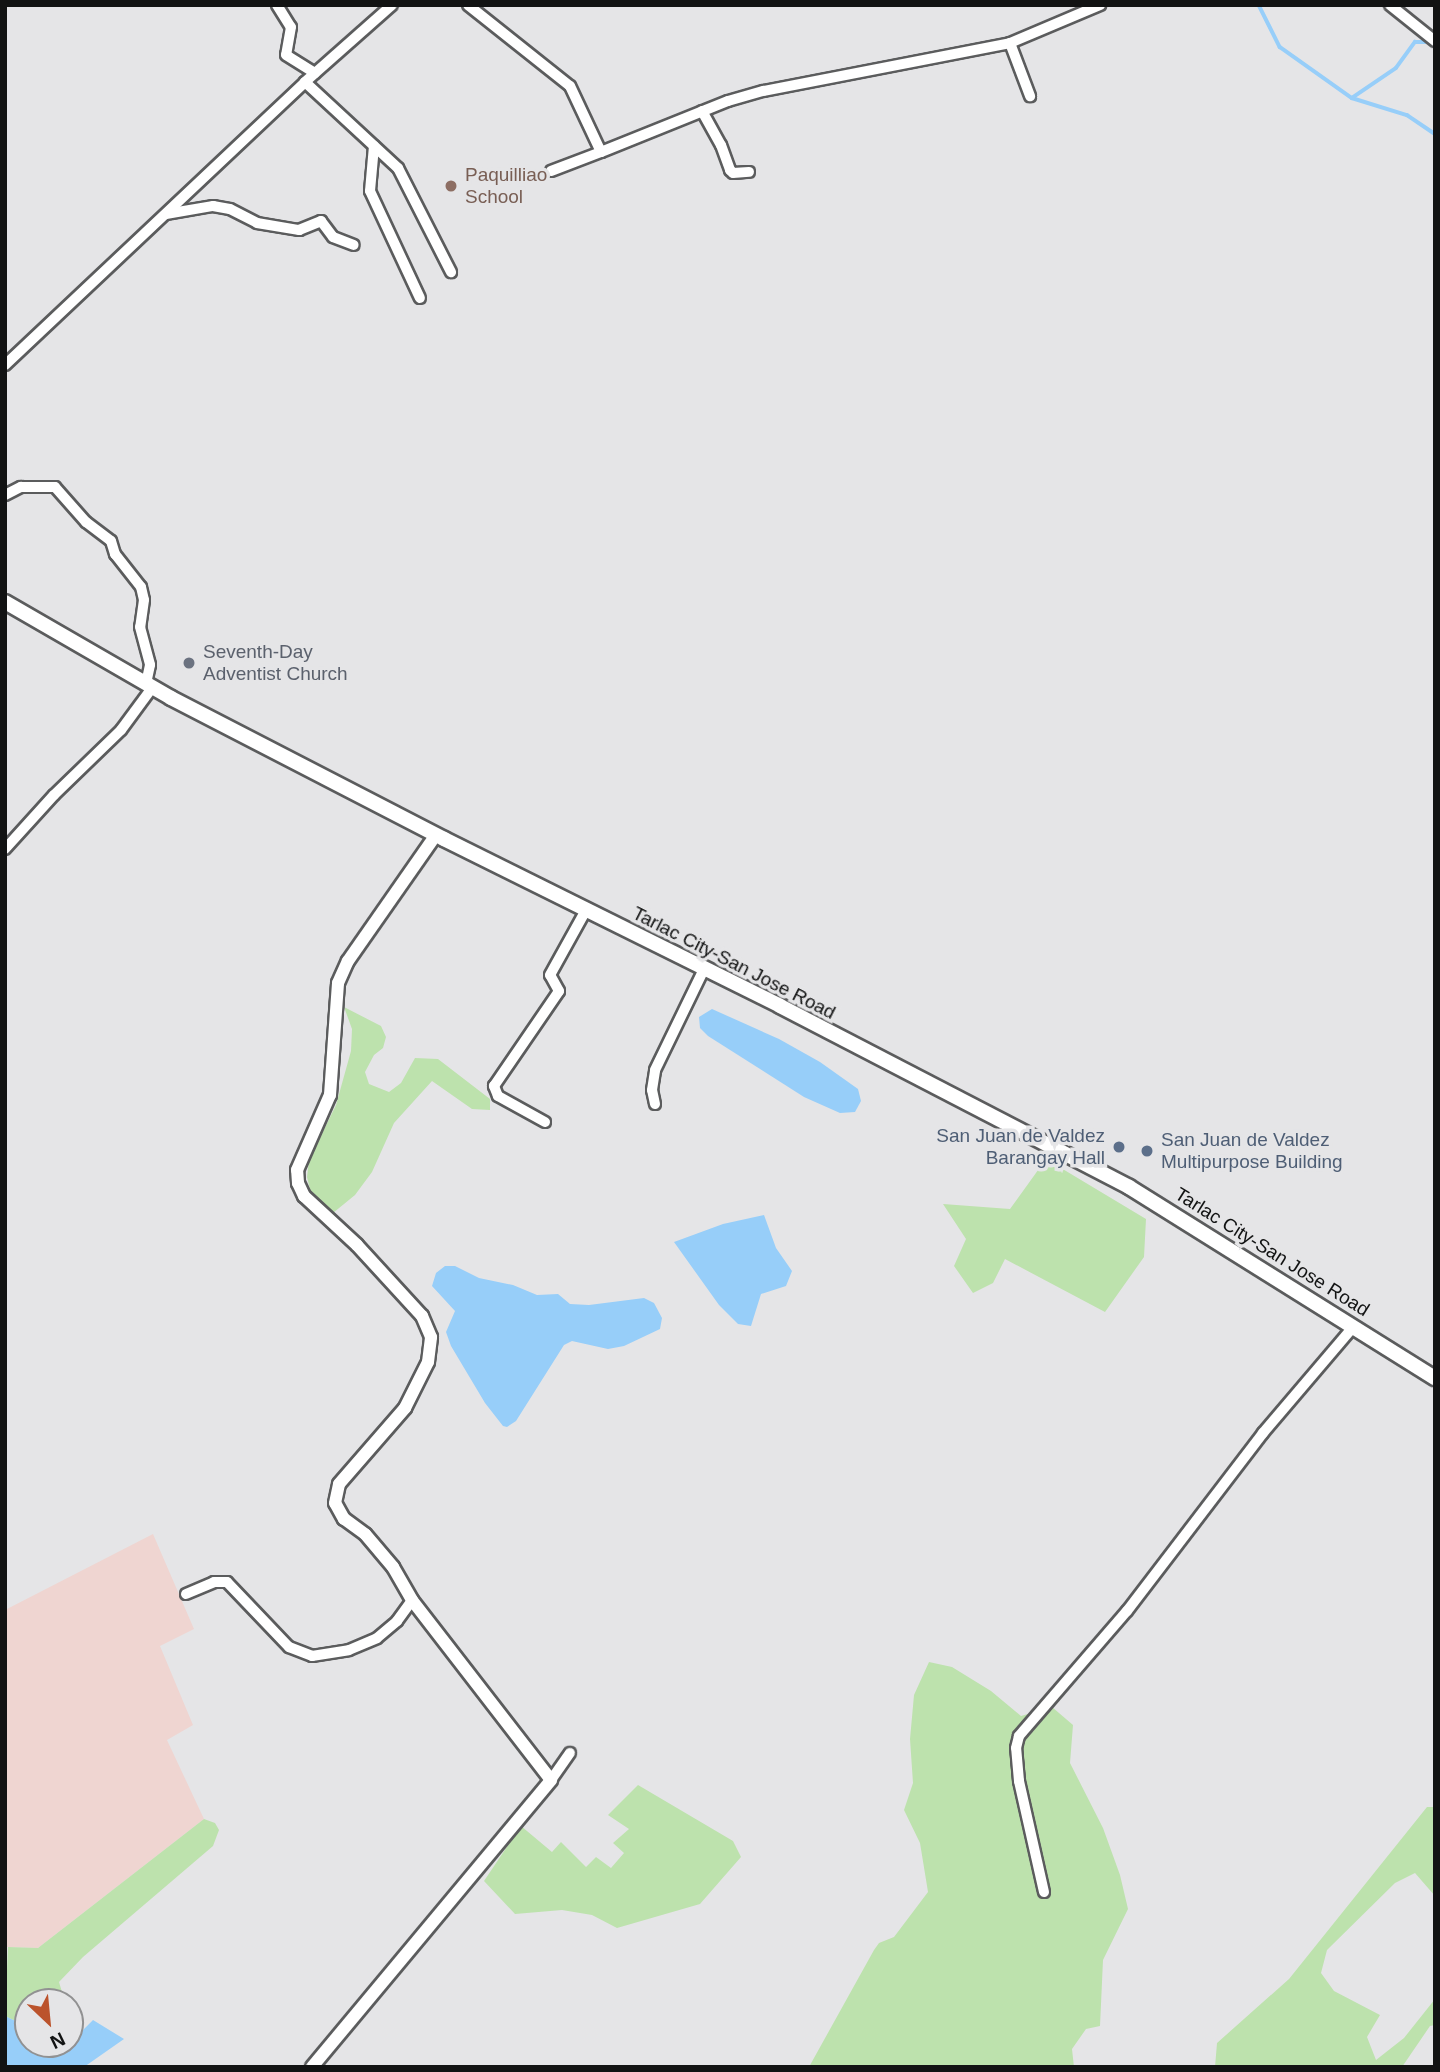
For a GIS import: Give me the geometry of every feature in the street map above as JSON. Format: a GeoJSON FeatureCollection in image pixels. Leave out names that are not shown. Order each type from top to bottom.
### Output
{"type":"FeatureCollection","features":[{"type":"Feature","properties":{"kind":"main road","name":"Tarlac City-San Jose Road"},"geometry":{"type":"LineString","coordinates":[[5,602],[149,686],[1129,1187],[1435,1378]]}},
{"type":"Feature","properties":{"kind":"street"},"geometry":{"type":"LineString","coordinates":[[277,5],[291,27],[286,55],[315,73]]}},
{"type":"Feature","properties":{"kind":"street"},"geometry":{"type":"LineString","coordinates":[[5,365],[305,82],[392,5]]}},
{"type":"Feature","properties":{"kind":"street"},"geometry":{"type":"LineString","coordinates":[[468,5],[570,86],[601,152]]}},
{"type":"Feature","properties":{"kind":"street"},"geometry":{"type":"LineString","coordinates":[[551,171],[702,111],[764,91],[1010,43],[1100,5]]}},
{"type":"Feature","properties":{"kind":"street"},"geometry":{"type":"LineString","coordinates":[[1390,5],[1435,41]]}},
{"type":"Feature","properties":{"kind":"street"},"geometry":{"type":"LineString","coordinates":[[1010,43],[1030,96]]}},
{"type":"Feature","properties":{"kind":"street"},"geometry":{"type":"LineString","coordinates":[[305,82],[398,168],[451,272]]}},
{"type":"Feature","properties":{"kind":"street"},"geometry":{"type":"LineString","coordinates":[[702,111],[721,145],[730,170],[733,173],[750,172]]}},
{"type":"Feature","properties":{"kind":"street"},"geometry":{"type":"LineString","coordinates":[[374,146],[370,191],[420,298]]}},
{"type":"Feature","properties":{"kind":"street"},"geometry":{"type":"LineString","coordinates":[[166,214],[213,206],[230,209],[267,226],[299,230],[321,220],[333,237],[354,245]]}},
{"type":"Feature","properties":{"kind":"street"},"geometry":{"type":"LineString","coordinates":[[5,495],[21,487],[55,486],[86,523],[111,541],[114,554],[141,587],[144,600],[140,627],[150,665],[149,686],[121,730],[54,795],[5,849]]}},
{"type":"Feature","properties":{"kind":"street"},"geometry":{"type":"LineString","coordinates":[[436,835],[348,961],[338,983],[334,1006],[331,1087],[296,1177],[304,1196],[365,1254],[422,1316],[430,1330],[432,1346],[428,1362],[405,1408],[347,1475],[335,1497],[339,1513],[386,1558],[412,1600],[551,1780]]}},
{"type":"Feature","properties":{"kind":"street"},"geometry":{"type":"LineString","coordinates":[[545,1122],[498,1096],[494,1086],[559,991],[550,975],[586,910]]}},
{"type":"Feature","properties":{"kind":"street"},"geometry":{"type":"LineString","coordinates":[[655,1104],[652,1090],[655,1070],[704,969]]}},
{"type":"Feature","properties":{"kind":"street"},"geometry":{"type":"LineString","coordinates":[[1044,1892],[1019,1781],[1016,1748],[1019,1736],[1127,1611],[1263,1433],[1353,1326]]}},
{"type":"Feature","properties":{"kind":"street"},"geometry":{"type":"LineString","coordinates":[[186,1594],[214,1582],[227,1582],[289,1647],[312,1656],[349,1650],[377,1638],[397,1621],[412,1600]]}},
{"type":"Feature","properties":{"kind":"street"},"geometry":{"type":"LineString","coordinates":[[312,2067],[551,1780],[570,1753]]}},
{"type":"Feature","properties":{"kind":"shaded area"},"geometry":{"type":"Polygon","coordinates":[[[153,1534],[194,1629],[160,1646],[193,1725],[167,1740],[204,1819],[38,1948],[5,1947],[5,1610],[153,1534]]]}},
{"type":"Feature","properties":{"kind":"green space"},"geometry":{"type":"Polygon","coordinates":[[[344,1007],[381,1026],[386,1037],[383,1048],[374,1055],[365,1072],[369,1084],[389,1092],[401,1083],[415,1058],[438,1059],[490,1099],[490,1110],[472,1109],[432,1081],[394,1123],[372,1172],[355,1195],[333,1213],[311,1193],[307,1177],[309,1160],[336,1105],[351,1051],[352,1029],[344,1007]]]}},
{"type":"Feature","properties":{"kind":"green space"},"geometry":{"type":"Polygon","coordinates":[[[1046,1159],[1146,1219],[1144,1257],[1105,1312],[1005,1259],[993,1283],[973,1293],[954,1266],[966,1239],[943,1204],[1010,1209],[1046,1159]]]}},
{"type":"Feature","properties":{"kind":"green space"},"geometry":{"type":"Polygon","coordinates":[[[929,1662],[952,1667],[991,1691],[1021,1716],[1052,1707],[1073,1725],[1070,1763],[1103,1828],[1120,1875],[1128,1909],[1103,1960],[1100,2026],[1086,2029],[1072,2049],[1074,2067],[809,2067],[874,1950],[879,1943],[894,1937],[928,1892],[920,1843],[904,1810],[913,1783],[910,1739],[914,1695],[929,1662]]]}},
{"type":"Feature","properties":{"kind":"green space"},"geometry":{"type":"Polygon","coordinates":[[[638,1785],[733,1841],[741,1857],[700,1904],[617,1928],[592,1915],[562,1910],[515,1914],[484,1881],[521,1826],[552,1852],[561,1842],[586,1867],[596,1857],[611,1868],[624,1853],[613,1843],[629,1829],[608,1815],[638,1785]]]}},
{"type":"Feature","properties":{"kind":"green space"},"geometry":{"type":"Polygon","coordinates":[[[1427,1807],[1435,1807],[1435,1896],[1415,1873],[1395,1883],[1327,1950],[1321,1973],[1334,1991],[1380,2015],[1367,2037],[1376,2060],[1404,2038],[1435,1999],[1435,2025],[1430,2026],[1402,2067],[1215,2067],[1217,2043],[1289,1979],[1427,1807]]]}},
{"type":"Feature","properties":{"kind":"green space"},"geometry":{"type":"Polygon","coordinates":[[[204,1819],[215,1823],[219,1830],[213,1846],[83,1957],[59,1982],[61,1988],[14,1988],[14,2020],[5,2016],[8,1947],[38,1948],[204,1819]]]}},
{"type":"Feature","properties":{"kind":"water"},"geometry":{"type":"Polygon","coordinates":[[[712,1009],[779,1039],[820,1062],[858,1089],[861,1101],[855,1112],[840,1113],[804,1097],[708,1036],[700,1028],[699,1017],[712,1009]]]}},
{"type":"Feature","properties":{"kind":"water"},"geometry":{"type":"Polygon","coordinates":[[[764,1215],[776,1248],[792,1271],[786,1286],[761,1294],[751,1326],[738,1324],[719,1305],[674,1242],[723,1224],[764,1215]]]}},
{"type":"Feature","properties":{"kind":"water"},"geometry":{"type":"Polygon","coordinates":[[[445,1266],[455,1266],[479,1278],[513,1285],[537,1295],[558,1294],[570,1304],[589,1305],[644,1298],[654,1303],[662,1318],[660,1329],[624,1346],[608,1349],[572,1341],[564,1345],[516,1421],[507,1427],[503,1426],[485,1403],[451,1346],[446,1332],[455,1311],[432,1286],[436,1273],[445,1266]]]}},
{"type":"Feature","properties":{"kind":"water"},"geometry":{"type":"Polygon","coordinates":[[[5,2016],[14,2020],[14,2058],[84,2058],[84,2029],[93,2020],[124,2039],[84,2067],[5,2067],[5,2016]]]}},
{"type":"Feature","properties":{"kind":"waterway"},"geometry":{"type":"LineString","coordinates":[[1259,5],[1280,47],[1352,98],[1407,115],[1435,134]]}},
{"type":"Feature","properties":{"kind":"waterway"},"geometry":{"type":"LineString","coordinates":[[1352,98],[1396,68],[1415,42],[1433,42]]}},
{"type":"Feature","properties":{"kind":"place","name":"Paquilliao School"},"geometry":{"type":"Point","coordinates":[451,186]}},
{"type":"Feature","properties":{"kind":"place","name":"Seventh-Day Adventist Church"},"geometry":{"type":"Point","coordinates":[189,663]}},
{"type":"Feature","properties":{"kind":"place","name":"San Juan de Valdez Barangay Hall"},"geometry":{"type":"Point","coordinates":[1119,1147]}},
{"type":"Feature","properties":{"kind":"place","name":"San Juan de Valdez Multipurpose Building"},"geometry":{"type":"Point","coordinates":[1147,1151]}}]}
